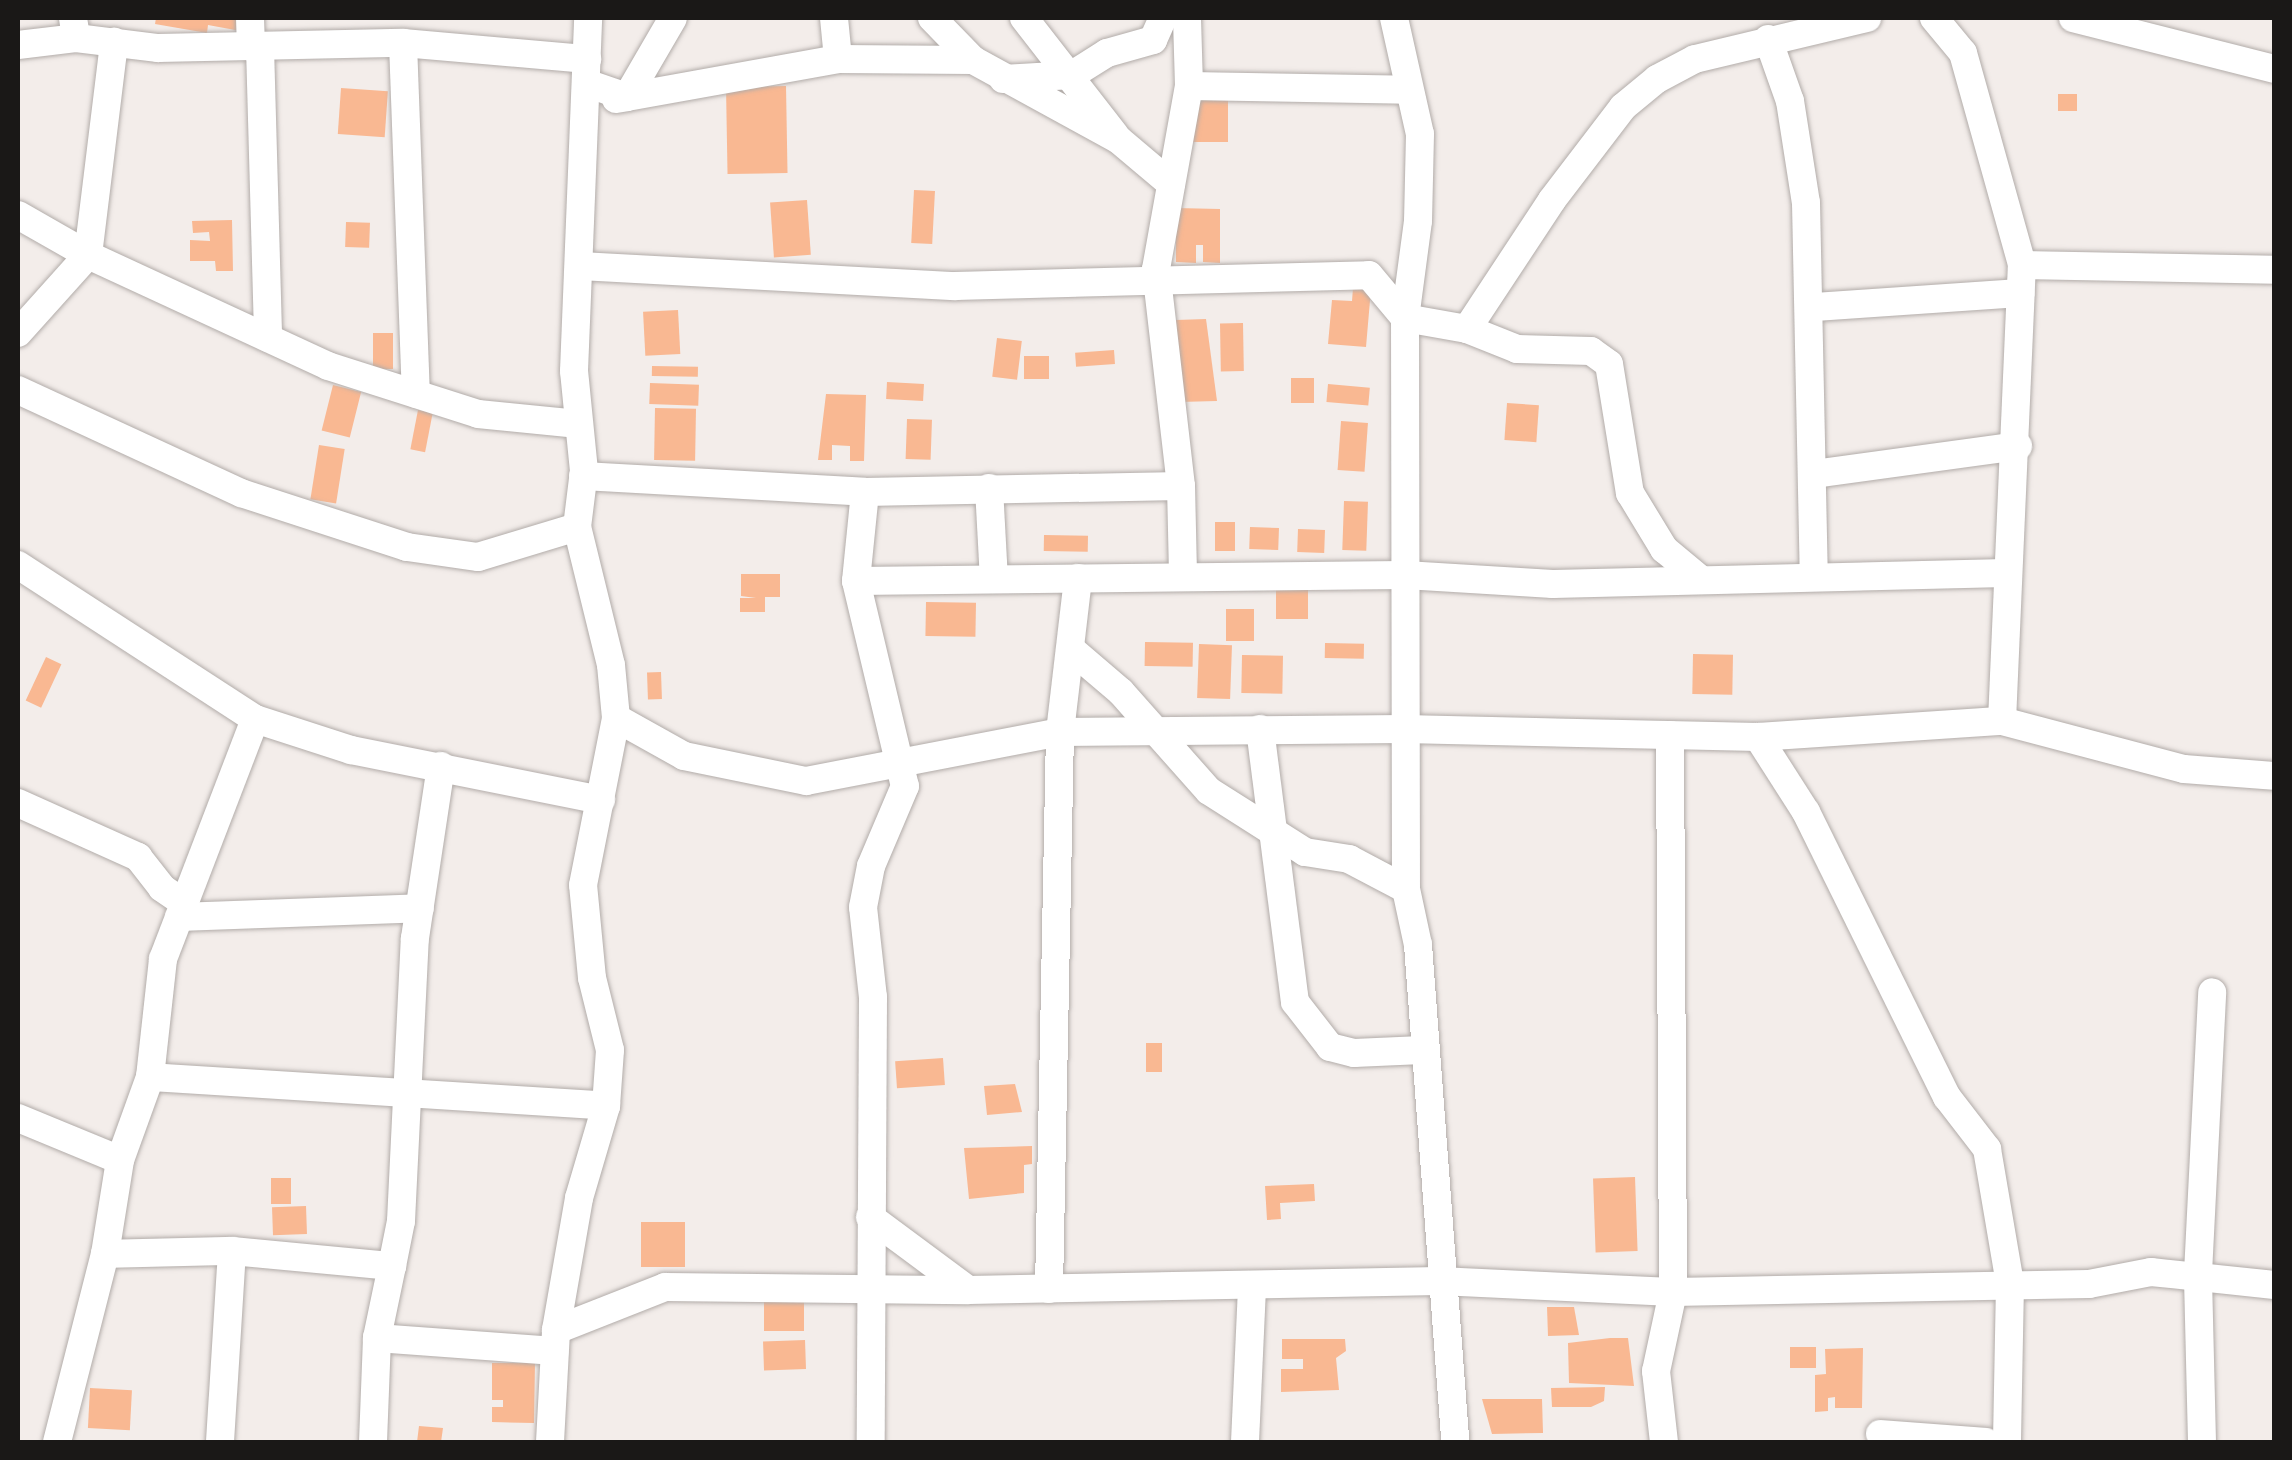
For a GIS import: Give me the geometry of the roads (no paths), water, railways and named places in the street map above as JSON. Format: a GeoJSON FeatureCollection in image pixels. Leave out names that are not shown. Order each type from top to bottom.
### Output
{"type":"FeatureCollection","features":[{"type":"Feature","properties":{"kind":"street"},"geometry":{"type":"LineString","coordinates":[[250,18],[256,47],[268,338]]}},
{"type":"Feature","properties":{"kind":"street"},"geometry":{"type":"LineString","coordinates":[[550,1442],[556,1340],[579,1198],[606,1106],[610,1050],[592,978],[583,885],[616,718],[612,665],[577,528],[583,476],[574,371],[588,18]]}},
{"type":"Feature","properties":{"kind":"street"},"geometry":{"type":"LineString","coordinates":[[628,97],[673,18]]}},
{"type":"Feature","properties":{"kind":"street"},"geometry":{"type":"LineString","coordinates":[[834,18],[838,59]]}},
{"type":"Feature","properties":{"kind":"street"},"geometry":{"type":"LineString","coordinates":[[932,18],[973,60],[1119,140],[1171,184]]}},
{"type":"Feature","properties":{"kind":"street"},"geometry":{"type":"LineString","coordinates":[[1024,18],[1119,140]]}},
{"type":"Feature","properties":{"kind":"street"},"geometry":{"type":"LineString","coordinates":[[1002,79],[1072,75],[1107,54],[1153,40],[1163,18]]}},
{"type":"Feature","properties":{"kind":"street"},"geometry":{"type":"LineString","coordinates":[[1183,574],[1181,486],[1157,276],[1189,86],[1186,18]]}},
{"type":"Feature","properties":{"kind":"street"},"geometry":{"type":"LineString","coordinates":[[1394,18],[1420,151],[1405,318],[1406,889],[1418,944],[1422,1050],[1456,1442]]}},
{"type":"Feature","properties":{"kind":"street"},"geometry":{"type":"LineString","coordinates":[[1468,329],[1623,107],[1695,59],[1768,38],[1867,18]]}},
{"type":"Feature","properties":{"kind":"street"},"geometry":{"type":"LineString","coordinates":[[1934,18],[1963,54],[2022,280],[2018,446],[2006,573],[2002,721]]}},
{"type":"Feature","properties":{"kind":"street"},"geometry":{"type":"LineString","coordinates":[[2072,18],[2274,69]]}},
{"type":"Feature","properties":{"kind":"street"},"geometry":{"type":"LineString","coordinates":[[18,46],[75,28],[114,42],[256,47],[403,43],[586,82],[628,97],[838,59],[973,60]]}},
{"type":"Feature","properties":{"kind":"street"},"geometry":{"type":"LineString","coordinates":[[1768,38],[1790,101],[1814,307],[1814,576]]}},
{"type":"Feature","properties":{"kind":"street"},"geometry":{"type":"LineString","coordinates":[[18,333],[88,255],[114,42]]}},
{"type":"Feature","properties":{"kind":"street"},"geometry":{"type":"LineString","coordinates":[[403,43],[416,394]]}},
{"type":"Feature","properties":{"kind":"street"},"geometry":{"type":"LineString","coordinates":[[1189,86],[1409,90]]}},
{"type":"Feature","properties":{"kind":"street"},"geometry":{"type":"LineString","coordinates":[[18,215],[88,255],[268,338],[416,394],[478,414],[579,424]]}},
{"type":"Feature","properties":{"kind":"street"},"geometry":{"type":"LineString","coordinates":[[580,266],[955,286],[1157,276],[1234,282],[1370,275],[1405,318],[1468,329],[1517,349],[1591,351],[1609,364],[1630,493],[1664,549],[1700,579]]}},
{"type":"Feature","properties":{"kind":"street"},"geometry":{"type":"LineString","coordinates":[[1814,307],[2022,280],[2274,270]]}},
{"type":"Feature","properties":{"kind":"street"},"geometry":{"type":"LineString","coordinates":[[18,390],[241,493],[407,547],[478,556],[577,528]]}},
{"type":"Feature","properties":{"kind":"street"},"geometry":{"type":"LineString","coordinates":[[1814,474],[2018,446]]}},
{"type":"Feature","properties":{"kind":"street"},"geometry":{"type":"LineString","coordinates":[[583,476],[865,492],[1181,486]]}},
{"type":"Feature","properties":{"kind":"street"},"geometry":{"type":"LineString","coordinates":[[990,488],[994,579]]}},
{"type":"Feature","properties":{"kind":"street"},"geometry":{"type":"LineString","coordinates":[[865,492],[856,581],[896,768],[905,786],[902,801],[870,866],[862,906],[872,997],[871,1442]]}},
{"type":"Feature","properties":{"kind":"street"},"geometry":{"type":"LineString","coordinates":[[18,565],[255,719],[350,750],[602,800]]}},
{"type":"Feature","properties":{"kind":"street"},"geometry":{"type":"LineString","coordinates":[[856,581],[1183,574],[1405,575],[1552,584],[2006,573]]}},
{"type":"Feature","properties":{"kind":"street"},"geometry":{"type":"LineString","coordinates":[[1048,1288],[1060,732],[1073,651],[1078,578]]}},
{"type":"Feature","properties":{"kind":"street"},"geometry":{"type":"LineString","coordinates":[[1073,651],[1121,692],[1209,791],[1305,852],[1349,859],[1406,889]]}},
{"type":"Feature","properties":{"kind":"street"},"geometry":{"type":"LineString","coordinates":[[616,718],[684,756],[729,770],[806,781],[896,768],[1060,732],[1404,728],[1758,737],[2002,721],[2184,770],[2274,776]]}},
{"type":"Feature","properties":{"kind":"street"},"geometry":{"type":"LineString","coordinates":[[57,1442],[106,1254],[120,1160],[150,1077],[163,960],[255,719]]}},
{"type":"Feature","properties":{"kind":"street"},"geometry":{"type":"LineString","coordinates":[[1260,729],[1295,1002],[1309,1027],[1330,1047],[1354,1052],[1422,1050]]}},
{"type":"Feature","properties":{"kind":"street"},"geometry":{"type":"LineString","coordinates":[[1664,1442],[1656,1371],[1673,1292],[1670,735]]}},
{"type":"Feature","properties":{"kind":"street"},"geometry":{"type":"LineString","coordinates":[[1758,737],[1806,812],[1948,1097],[1988,1150],[2010,1284],[2007,1442]]}},
{"type":"Feature","properties":{"kind":"street"},"geometry":{"type":"LineString","coordinates":[[373,1442],[377,1338],[402,1221],[420,908],[441,766]]}},
{"type":"Feature","properties":{"kind":"street"},"geometry":{"type":"LineString","coordinates":[[18,803],[138,858],[182,910],[420,908]]}},
{"type":"Feature","properties":{"kind":"street"},"geometry":{"type":"LineString","coordinates":[[2202,1442],[2198,1273],[2212,992]]}},
{"type":"Feature","properties":{"kind":"street"},"geometry":{"type":"LineString","coordinates":[[150,1077],[606,1106]]}},
{"type":"Feature","properties":{"kind":"street"},"geometry":{"type":"LineString","coordinates":[[18,1118],[120,1160]]}},
{"type":"Feature","properties":{"kind":"street"},"geometry":{"type":"LineString","coordinates":[[870,1217],[968,1290]]}},
{"type":"Feature","properties":{"kind":"street"},"geometry":{"type":"LineString","coordinates":[[106,1254],[232,1251],[392,1266]]}},
{"type":"Feature","properties":{"kind":"street"},"geometry":{"type":"LineString","coordinates":[[220,1442],[232,1251]]}},
{"type":"Feature","properties":{"kind":"street"},"geometry":{"type":"LineString","coordinates":[[377,1338],[556,1340],[652,1287],[968,1290],[1440,1281],[1673,1292],[2010,1284],[2198,1273],[2274,1285]]}},
{"type":"Feature","properties":{"kind":"street"},"geometry":{"type":"LineString","coordinates":[[1245,1442],[1252,1285]]}},
{"type":"Feature","properties":{"kind":"street"},"geometry":{"type":"LineString","coordinates":[[1880,1434],[1986,1442]]}}]}
